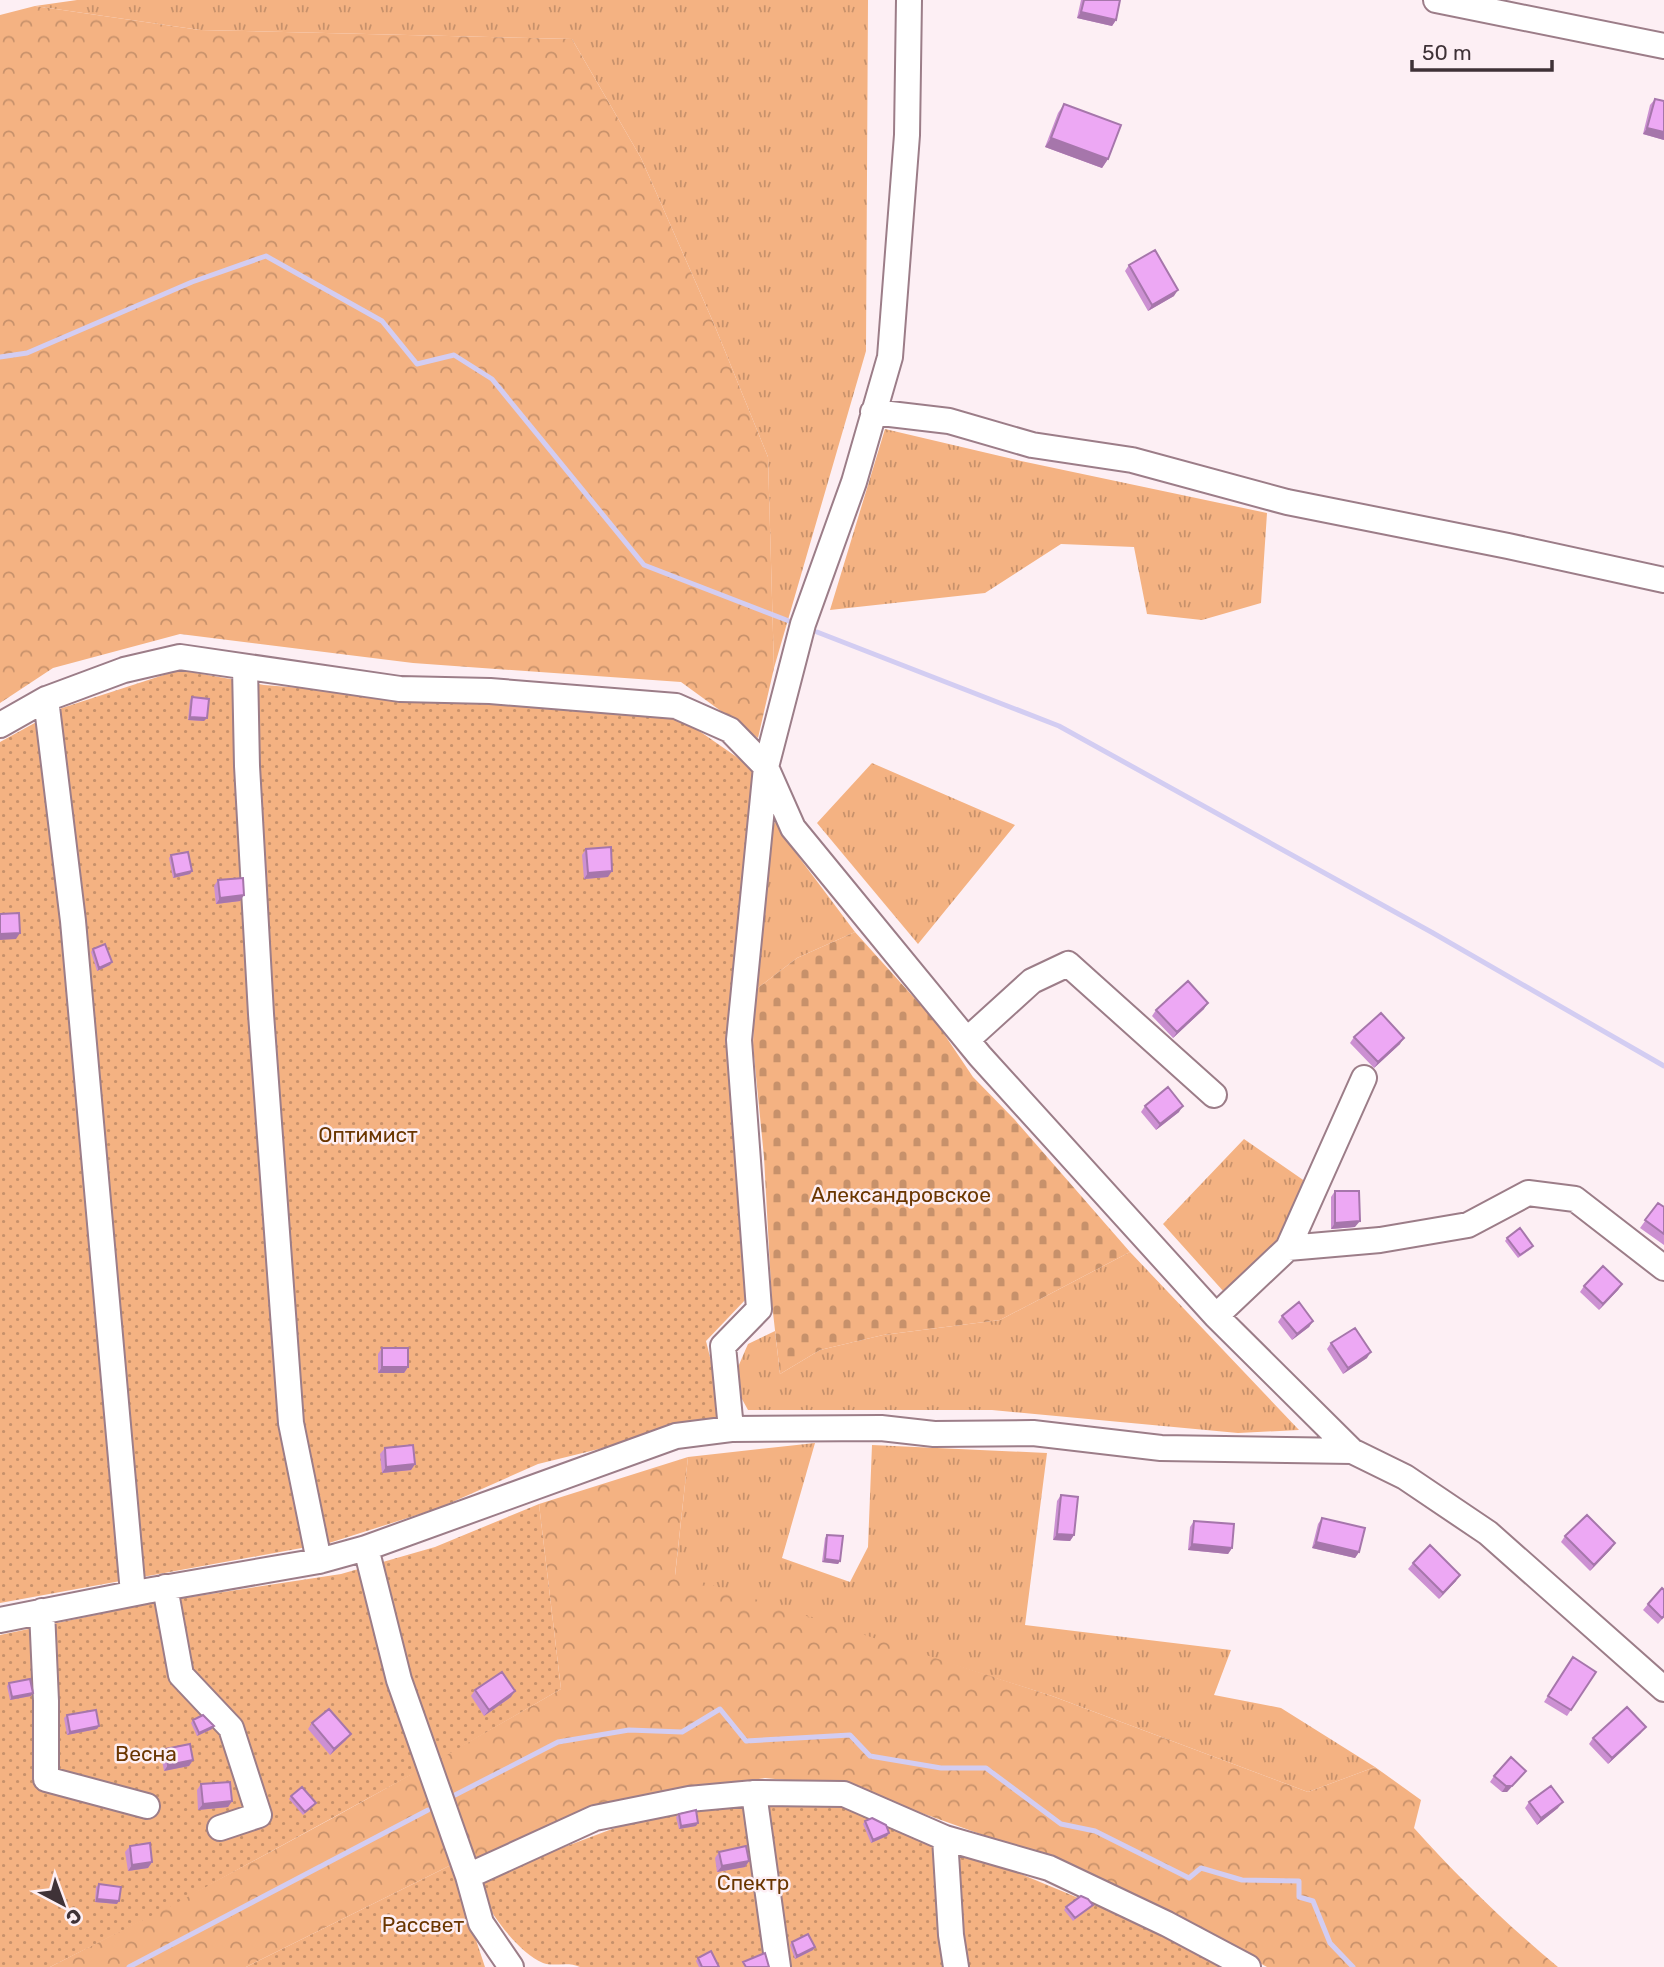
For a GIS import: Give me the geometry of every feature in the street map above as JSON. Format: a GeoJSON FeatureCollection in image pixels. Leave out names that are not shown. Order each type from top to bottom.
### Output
{"type":"FeatureCollection","features":[{"type":"Feature","properties":{"kind":"street"},"geometry":{"type":"LineString","coordinates":[[731,1429],[723,1346],[759,1309],[739,1040],[766,767],[803,624],[854,482],[890,357],[907,135],[909,0]]}},
{"type":"Feature","properties":{"kind":"street"},"geometry":{"type":"LineString","coordinates":[[1436,0],[1664,46]]}},
{"type":"Feature","properties":{"kind":"street"},"geometry":{"type":"LineString","coordinates":[[873,412],[949,421],[1032,445],[1132,460],[1287,502],[1664,580]]}},
{"type":"Feature","properties":{"kind":"street"},"geometry":{"type":"LineString","coordinates":[[0,725],[46,699],[124,670],[180,657],[400,689],[490,691],[676,706],[730,730],[766,767],[793,828],[967,1040],[1216,1316],[1352,1451],[1405,1477],[1488,1532],[1664,1689]]}},
{"type":"Feature","properties":{"kind":"street"},"geometry":{"type":"LineString","coordinates":[[245,667],[247,766],[260,1000],[291,1423],[320,1561]]}},
{"type":"Feature","properties":{"kind":"street"},"geometry":{"type":"LineString","coordinates":[[46,699],[73,921],[133,1593]]}},
{"type":"Feature","properties":{"kind":"street"},"geometry":{"type":"LineString","coordinates":[[967,1040],[1032,981],[1068,964],[1214,1095]]}},
{"type":"Feature","properties":{"kind":"street"},"geometry":{"type":"LineString","coordinates":[[1216,1316],[1288,1248],[1364,1078]]}},
{"type":"Feature","properties":{"kind":"street"},"geometry":{"type":"LineString","coordinates":[[1288,1248],[1380,1240],[1468,1225],[1528,1193],[1575,1199],[1664,1268]]}},
{"type":"Feature","properties":{"kind":"street"},"geometry":{"type":"LineString","coordinates":[[0,1620],[164,1587],[320,1561],[366,1548],[676,1436],[731,1429],[881,1428],[934,1434],[1033,1433],[1161,1448],[1352,1451]]}},
{"type":"Feature","properties":{"kind":"street"},"geometry":{"type":"LineString","coordinates":[[366,1548],[399,1680],[468,1876],[481,1923],[511,1967]]}},
{"type":"Feature","properties":{"kind":"street"},"geometry":{"type":"LineString","coordinates":[[164,1587],[181,1675],[231,1728],[259,1815],[220,1828]]}},
{"type":"Feature","properties":{"kind":"street"},"geometry":{"type":"LineString","coordinates":[[42,1611],[46,1779],[147,1806]]}},
{"type":"Feature","properties":{"kind":"street"},"geometry":{"type":"LineString","coordinates":[[468,1876],[596,1818],[688,1799],[754,1793],[844,1794],[945,1838],[1049,1868],[1167,1924],[1248,1967]]}},
{"type":"Feature","properties":{"kind":"street"},"geometry":{"type":"LineString","coordinates":[[754,1793],[778,1967]]}},
{"type":"Feature","properties":{"kind":"street"},"geometry":{"type":"LineString","coordinates":[[945,1838],[951,1935],[956,1967]]}},
{"type":"Feature","properties":{"kind":"green space"},"geometry":{"type":"Polygon","coordinates":[[[77,0],[868,0],[866,351],[774,668],[768,457],[714,324],[641,158],[572,39],[200,30],[35,6],[77,0]]]}},
{"type":"Feature","properties":{"kind":"green space"},"geometry":{"type":"Polygon","coordinates":[[[35,6],[200,30],[572,39],[641,158],[714,324],[768,457],[774,668],[758,738],[681,682],[413,663],[180,634],[53,668],[0,703],[0,15],[35,6]]]}},
{"type":"Feature","properties":{"kind":"green space"},"geometry":{"type":"Polygon","coordinates":[[[885,429],[1267,513],[1261,603],[1202,620],[1147,614],[1134,547],[1061,544],[985,593],[830,610],[885,429]]]}},
{"type":"Feature","properties":{"kind":"green space","name":"Оптимист"},"geometry":{"type":"Polygon","coordinates":[[[179,670],[264,685],[682,719],[754,769],[747,1298],[706,1341],[725,1418],[538,1464],[439,1508],[329,1543],[0,1603],[0,742],[62,708],[179,670]]]}},
{"type":"Feature","properties":{"kind":"green space"},"geometry":{"type":"Polygon","coordinates":[[[872,763],[1015,825],[918,944],[817,823],[872,763]]]}},
{"type":"Feature","properties":{"kind":"green space"},"geometry":{"type":"Polygon","coordinates":[[[777,812],[792,848],[855,932],[797,958],[755,990],[763,871],[777,812]]]}},
{"type":"Feature","properties":{"kind":"green space","name":"Александровское"},"geometry":{"type":"Polygon","coordinates":[[[855,932],[936,1022],[973,1077],[1015,1120],[1130,1252],[1000,1320],[883,1335],[820,1350],[780,1374],[772,1304],[764,1157],[753,1046],[755,990],[797,958],[855,932]]]}},
{"type":"Feature","properties":{"kind":"green space"},"geometry":{"type":"Polygon","coordinates":[[[1244,1139],[1309,1184],[1286,1234],[1224,1292],[1163,1224],[1244,1139]]]}},
{"type":"Feature","properties":{"kind":"green space"},"geometry":{"type":"Polygon","coordinates":[[[1130,1252],[1299,1430],[1238,1433],[992,1410],[748,1410],[732,1381],[748,1344],[775,1331],[780,1374],[820,1350],[883,1335],[1000,1320],[1130,1252]]]}},
{"type":"Feature","properties":{"kind":"green space"},"geometry":{"type":"Polygon","coordinates":[[[815,1443],[782,1558],[850,1582],[868,1547],[872,1445],[1047,1453],[1025,1625],[1231,1650],[1214,1695],[1281,1708],[1375,1767],[1308,1792],[1052,1696],[675,1576],[688,1457],[815,1443]]]}},
{"type":"Feature","properties":{"kind":"green space"},"geometry":{"type":"Polygon","coordinates":[[[688,1457],[675,1575],[1052,1696],[1308,1792],[1375,1767],[1421,1800],[1414,1828],[1431,1847],[1501,1917],[1558,1967],[1267,1967],[1175,1917],[1053,1860],[846,1786],[765,1778],[644,1795],[471,1868],[464,1855],[451,1865],[246,1967],[50,1967],[307,1832],[561,1689],[539,1504],[688,1457]]]}},
{"type":"Feature","properties":{"kind":"green space","name":"Весна"},"geometry":{"type":"Polygon","coordinates":[[[539,1504],[561,1689],[440,1759],[173,1905],[50,1967],[0,1967],[0,1635],[152,1603],[341,1574],[435,1547],[539,1504]]]}},
{"type":"Feature","properties":{"kind":"green space","name":"Спектр"},"geometry":{"type":"Polygon","coordinates":[[[848,1802],[1165,1934],[1231,1967],[580,1967],[571,1964],[547,1964],[532,1957],[512,1939],[494,1916],[474,1881],[673,1806],[848,1802]]]}},
{"type":"Feature","properties":{"kind":"green space","name":"Рассвет"},"geometry":{"type":"Polygon","coordinates":[[[451,1865],[485,1967],[246,1967],[451,1865]]]}},
{"type":"Feature","properties":{"kind":"building"},"geometry":{"type":"Polygon","coordinates":[[[1084,0],[1120,0],[1116,20],[1081,12],[1084,0]]]}},
{"type":"Feature","properties":{"kind":"building"},"geometry":{"type":"Polygon","coordinates":[[[1655,99],[1664,101],[1664,132],[1647,128],[1655,99]]]}},
{"type":"Feature","properties":{"kind":"building"},"geometry":{"type":"Polygon","coordinates":[[[1064,104],[1121,125],[1108,159],[1051,138],[1064,104]]]}},
{"type":"Feature","properties":{"kind":"building"},"geometry":{"type":"Polygon","coordinates":[[[1155,250],[1178,290],[1152,305],[1129,265],[1155,250]]]}},
{"type":"Feature","properties":{"kind":"building"},"geometry":{"type":"Polygon","coordinates":[[[192,697],[209,699],[207,718],[190,717],[192,697]]]}},
{"type":"Feature","properties":{"kind":"building"},"geometry":{"type":"Polygon","coordinates":[[[611,847],[612,871],[588,873],[586,849],[611,847]]]}},
{"type":"Feature","properties":{"kind":"building"},"geometry":{"type":"Polygon","coordinates":[[[188,852],[192,871],[175,875],[171,855],[188,852]]]}},
{"type":"Feature","properties":{"kind":"building"},"geometry":{"type":"Polygon","coordinates":[[[243,878],[244,895],[220,898],[218,880],[243,878]]]}},
{"type":"Feature","properties":{"kind":"building"},"geometry":{"type":"Polygon","coordinates":[[[19,913],[20,933],[0,934],[0,914],[19,913]]]}},
{"type":"Feature","properties":{"kind":"building"},"geometry":{"type":"Polygon","coordinates":[[[105,944],[112,962],[99,968],[93,949],[105,944]]]}},
{"type":"Feature","properties":{"kind":"building"},"geometry":{"type":"Polygon","coordinates":[[[1188,981],[1208,1003],[1177,1032],[1156,1010],[1188,981]]]}},
{"type":"Feature","properties":{"kind":"building"},"geometry":{"type":"Polygon","coordinates":[[[1381,1013],[1404,1038],[1378,1062],[1354,1037],[1381,1013]]]}},
{"type":"Feature","properties":{"kind":"building"},"geometry":{"type":"Polygon","coordinates":[[[1168,1087],[1183,1106],[1160,1124],[1145,1106],[1168,1087]]]}},
{"type":"Feature","properties":{"kind":"building"},"geometry":{"type":"Polygon","coordinates":[[[1335,1191],[1359,1191],[1360,1221],[1335,1223],[1335,1191]]]}},
{"type":"Feature","properties":{"kind":"building"},"geometry":{"type":"Polygon","coordinates":[[[1658,1203],[1664,1207],[1664,1234],[1645,1220],[1658,1203]]]}},
{"type":"Feature","properties":{"kind":"building"},"geometry":{"type":"Polygon","coordinates":[[[1520,1228],[1533,1246],[1520,1255],[1507,1238],[1520,1228]]]}},
{"type":"Feature","properties":{"kind":"building"},"geometry":{"type":"Polygon","coordinates":[[[1603,1266],[1622,1284],[1603,1304],[1584,1286],[1603,1266]]]}},
{"type":"Feature","properties":{"kind":"building"},"geometry":{"type":"Polygon","coordinates":[[[1299,1302],[1313,1321],[1297,1334],[1282,1316],[1299,1302]]]}},
{"type":"Feature","properties":{"kind":"building"},"geometry":{"type":"Polygon","coordinates":[[[1355,1328],[1371,1352],[1348,1368],[1331,1343],[1355,1328]]]}},
{"type":"Feature","properties":{"kind":"building"},"geometry":{"type":"Polygon","coordinates":[[[382,1348],[408,1348],[408,1367],[382,1367],[382,1348]]]}},
{"type":"Feature","properties":{"kind":"building"},"geometry":{"type":"Polygon","coordinates":[[[413,1445],[415,1464],[386,1467],[385,1448],[413,1445]]]}},
{"type":"Feature","properties":{"kind":"building"},"geometry":{"type":"Polygon","coordinates":[[[1061,1495],[1078,1497],[1074,1535],[1057,1534],[1061,1495]]]}},
{"type":"Feature","properties":{"kind":"building"},"geometry":{"type":"Polygon","coordinates":[[[1587,1515],[1615,1543],[1594,1565],[1565,1536],[1587,1515]]]}},
{"type":"Feature","properties":{"kind":"building"},"geometry":{"type":"Polygon","coordinates":[[[1322,1518],[1365,1528],[1359,1552],[1316,1542],[1322,1518]]]}},
{"type":"Feature","properties":{"kind":"building"},"geometry":{"type":"Polygon","coordinates":[[[1194,1521],[1234,1524],[1232,1548],[1192,1544],[1194,1521]]]}},
{"type":"Feature","properties":{"kind":"building"},"geometry":{"type":"Polygon","coordinates":[[[827,1535],[843,1536],[840,1561],[825,1559],[827,1535]]]}},
{"type":"Feature","properties":{"kind":"building"},"geometry":{"type":"Polygon","coordinates":[[[1430,1545],[1460,1575],[1443,1593],[1413,1563],[1430,1545]]]}},
{"type":"Feature","properties":{"kind":"building"},"geometry":{"type":"Polygon","coordinates":[[[1662,1588],[1664,1616],[1662,1618],[1648,1604],[1662,1588]]]}},
{"type":"Feature","properties":{"kind":"building"},"geometry":{"type":"Polygon","coordinates":[[[1573,1657],[1596,1672],[1571,1710],[1548,1696],[1573,1657]]]}},
{"type":"Feature","properties":{"kind":"building"},"geometry":{"type":"Polygon","coordinates":[[[502,1672],[515,1691],[489,1710],[475,1690],[502,1672]]]}},
{"type":"Feature","properties":{"kind":"building"},"geometry":{"type":"Polygon","coordinates":[[[30,1679],[33,1693],[12,1697],[9,1683],[30,1679]]]}},
{"type":"Feature","properties":{"kind":"building"},"geometry":{"type":"Polygon","coordinates":[[[1627,1707],[1646,1727],[1612,1758],[1593,1738],[1627,1707]]]}},
{"type":"Feature","properties":{"kind":"building"},"geometry":{"type":"Polygon","coordinates":[[[329,1709],[351,1734],[334,1749],[312,1723],[329,1709]]]}},
{"type":"Feature","properties":{"kind":"building"},"geometry":{"type":"Polygon","coordinates":[[[96,1710],[99,1726],[70,1732],[67,1715],[96,1710]]]}},
{"type":"Feature","properties":{"kind":"building"},"geometry":{"type":"Polygon","coordinates":[[[203,1715],[214,1726],[199,1733],[193,1720],[203,1715]]]}},
{"type":"Feature","properties":{"kind":"building"},"geometry":{"type":"Polygon","coordinates":[[[190,1744],[193,1760],[168,1765],[165,1749],[190,1744]]]}},
{"type":"Feature","properties":{"kind":"building"},"geometry":{"type":"Polygon","coordinates":[[[1511,1757],[1526,1771],[1512,1786],[1506,1786],[1494,1776],[1511,1757]]]}},
{"type":"Feature","properties":{"kind":"building"},"geometry":{"type":"Polygon","coordinates":[[[230,1782],[232,1801],[203,1804],[201,1784],[230,1782]]]}},
{"type":"Feature","properties":{"kind":"building"},"geometry":{"type":"Polygon","coordinates":[[[1551,1786],[1563,1802],[1541,1818],[1529,1802],[1551,1786]]]}},
{"type":"Feature","properties":{"kind":"building"},"geometry":{"type":"Polygon","coordinates":[[[302,1787],[316,1803],[305,1812],[291,1796],[302,1787]]]}},
{"type":"Feature","properties":{"kind":"building"},"geometry":{"type":"Polygon","coordinates":[[[696,1810],[698,1823],[681,1826],[679,1814],[696,1810]]]}},
{"type":"Feature","properties":{"kind":"building"},"geometry":{"type":"Polygon","coordinates":[[[872,1818],[886,1825],[889,1833],[873,1840],[865,1821],[872,1818]]]}},
{"type":"Feature","properties":{"kind":"building"},"geometry":{"type":"Polygon","coordinates":[[[150,1843],[152,1862],[132,1865],[130,1846],[150,1843]]]}},
{"type":"Feature","properties":{"kind":"building"},"geometry":{"type":"Polygon","coordinates":[[[746,1846],[749,1861],[722,1866],[719,1852],[746,1846]]]}},
{"type":"Feature","properties":{"kind":"building"},"geometry":{"type":"Polygon","coordinates":[[[99,1884],[121,1887],[119,1901],[97,1899],[99,1884]]]}},
{"type":"Feature","properties":{"kind":"building"},"geometry":{"type":"Polygon","coordinates":[[[1081,1896],[1093,1905],[1075,1918],[1066,1907],[1081,1896]]]}},
{"type":"Feature","properties":{"kind":"building"},"geometry":{"type":"Polygon","coordinates":[[[808,1934],[815,1947],[797,1956],[792,1942],[808,1934]]]}},
{"type":"Feature","properties":{"kind":"building"},"geometry":{"type":"Polygon","coordinates":[[[711,1951],[719,1967],[702,1967],[698,1958],[711,1951]]]}},
{"type":"Feature","properties":{"kind":"building"},"geometry":{"type":"Polygon","coordinates":[[[765,1953],[769,1967],[746,1967],[743,1962],[765,1953]]]}},
{"type":"Feature","properties":{"kind":"waterway"},"geometry":{"type":"LineString","coordinates":[[0,357],[27,353],[192,282],[266,256],[382,321],[417,364],[454,355],[492,379],[644,565],[789,621]]}},
{"type":"Feature","properties":{"kind":"waterway"},"geometry":{"type":"LineString","coordinates":[[817,632],[1059,726],[1433,933],[1664,1066]]}},
{"type":"Feature","properties":{"kind":"waterway"},"geometry":{"type":"LineString","coordinates":[[455,1795],[558,1742],[629,1730],[682,1732],[720,1709],[746,1741],[850,1735],[870,1756],[941,1768],[986,1768],[1061,1824],[1095,1831],[1189,1878],[1201,1868],[1242,1880],[1299,1881],[1299,1897],[1313,1901],[1330,1943],[1353,1967]]}},
{"type":"Feature","properties":{"kind":"waterway"},"geometry":{"type":"LineString","coordinates":[[129,1967],[428,1810]]}}]}
